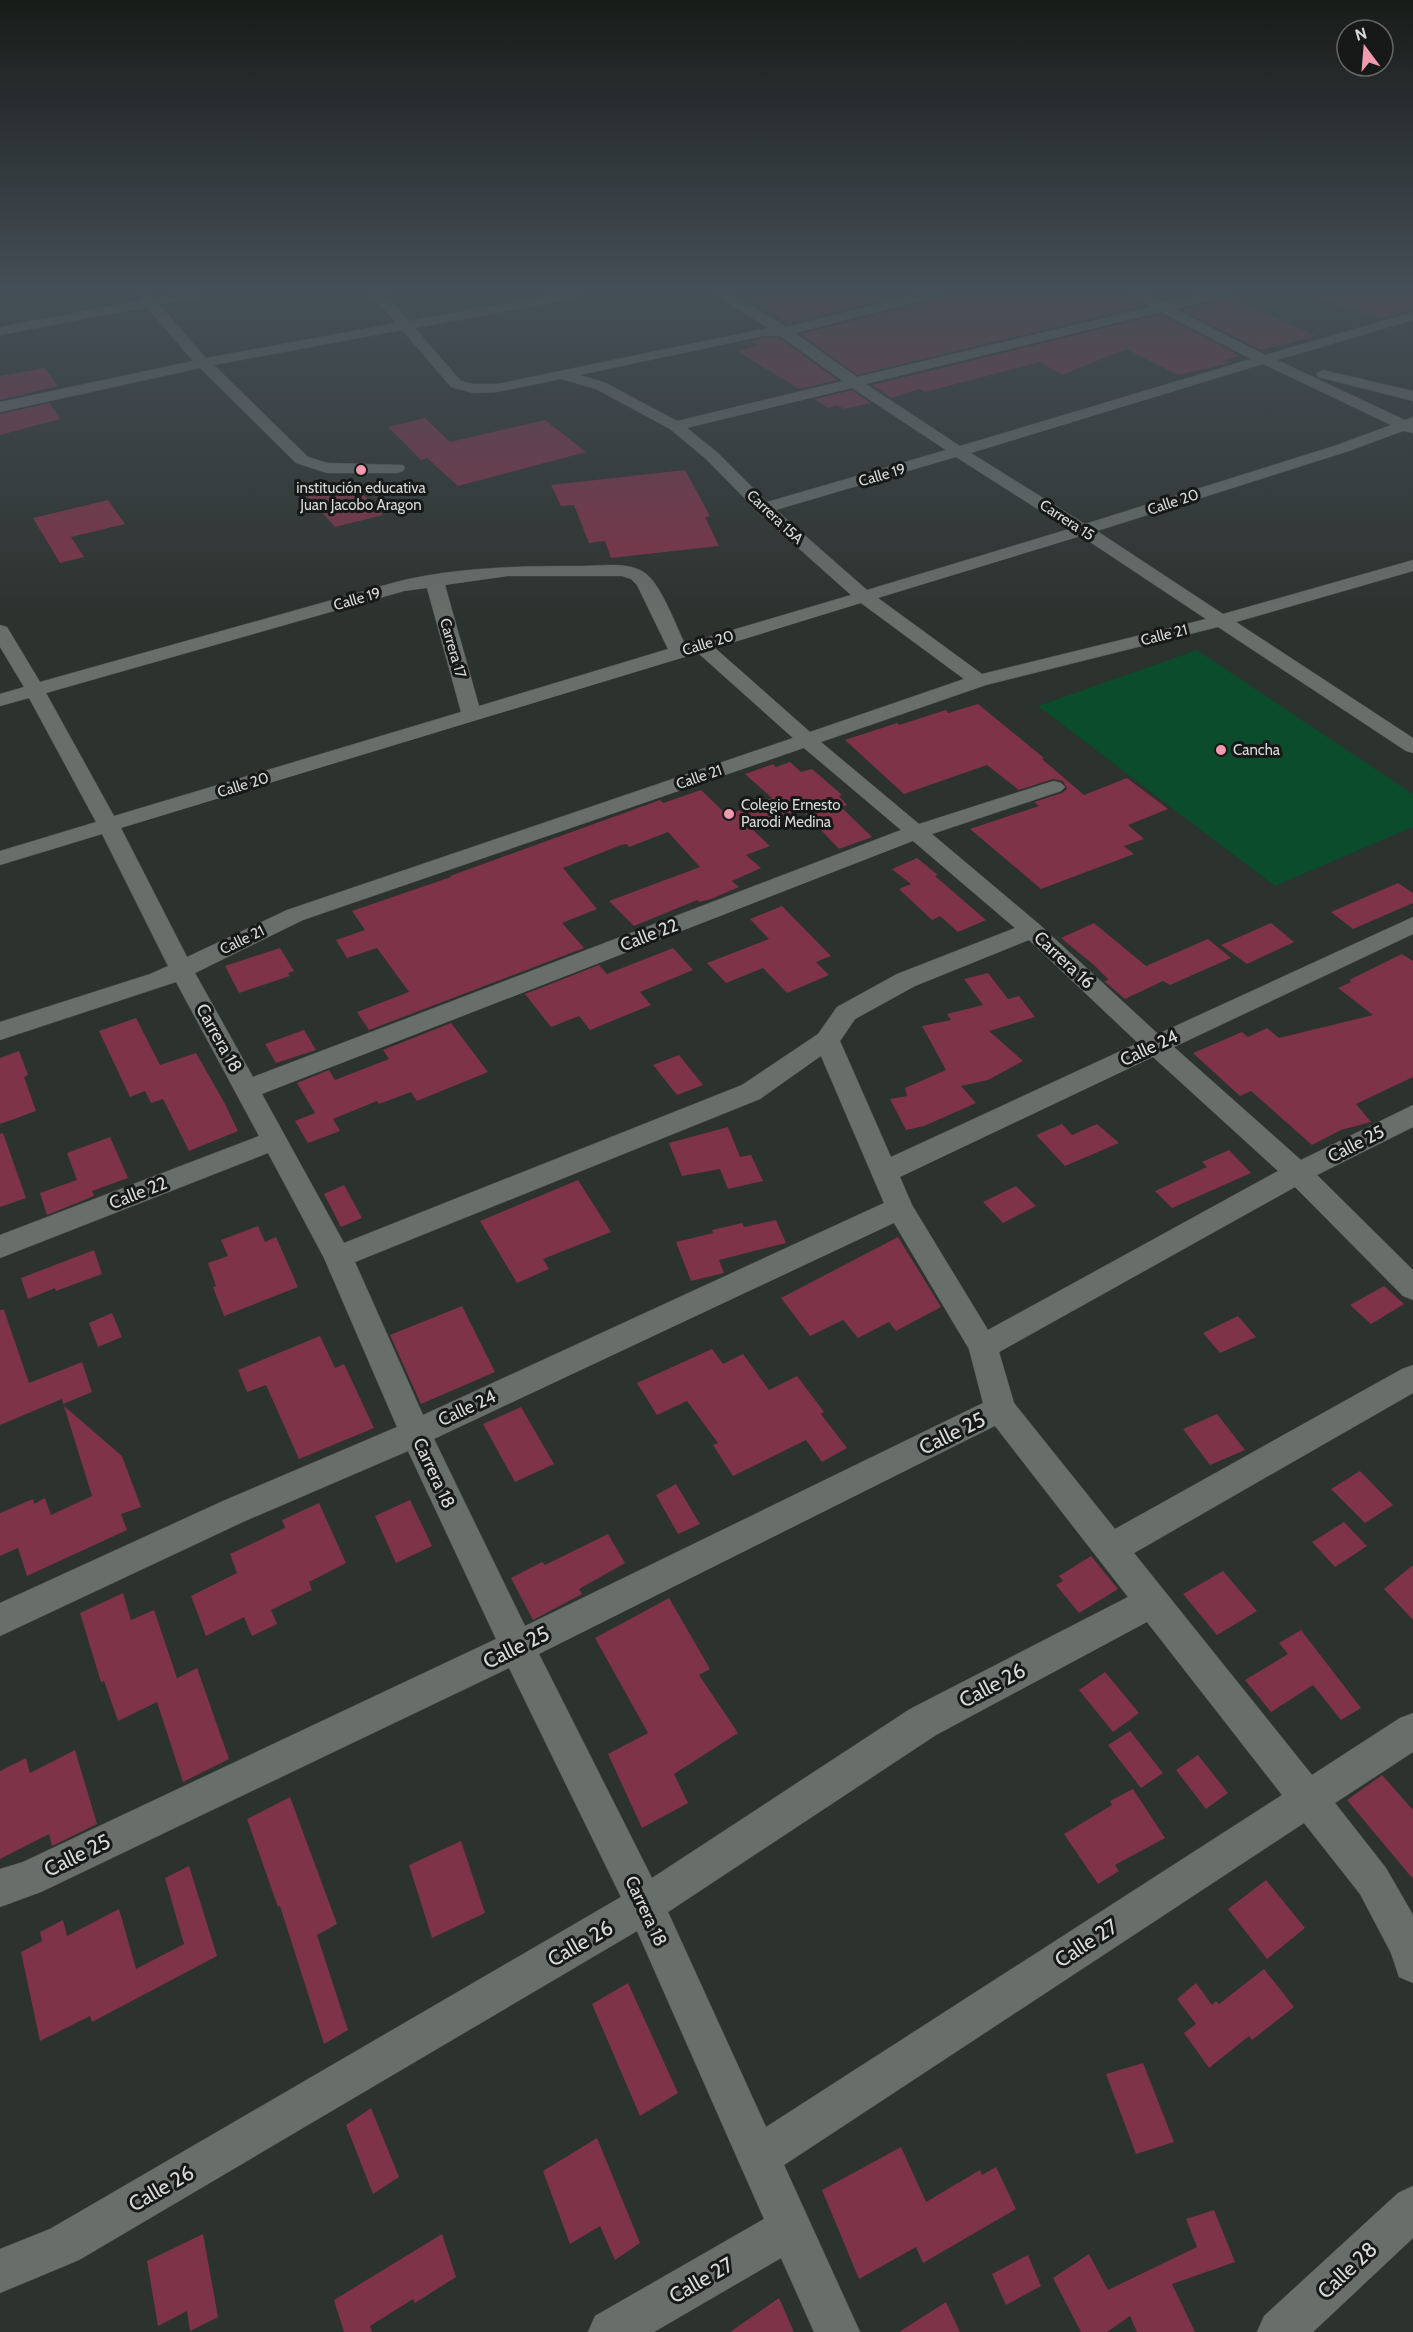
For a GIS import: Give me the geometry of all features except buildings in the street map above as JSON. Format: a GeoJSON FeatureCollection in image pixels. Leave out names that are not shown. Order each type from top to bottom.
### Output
{"type":"FeatureCollection","features":[{"type":"Feature","properties":{"kind":"street"},"geometry":{"type":"LineString","coordinates":[[0,407],[19,403]]}},
{"type":"Feature","properties":{"kind":"street"},"geometry":{"type":"LineString","coordinates":[[244,403],[302,460],[327,468],[397,468]]}},
{"type":"Feature","properties":{"kind":"street","name":"Carrera 15A"},"geometry":{"type":"LineString","coordinates":[[632,403],[675,426],[712,456],[764,508],[863,596],[979,681]]}},
{"type":"Feature","properties":{"kind":"street"},"geometry":{"type":"LineString","coordinates":[[675,426],[774,403]]}},
{"type":"Feature","properties":{"kind":"street","name":"Carrera 15"},"geometry":{"type":"LineString","coordinates":[[884,403],[1083,530],[1413,747]]}},
{"type":"Feature","properties":{"kind":"street","name":"Calle 19"},"geometry":{"type":"LineString","coordinates":[[764,508],[1120,403]]}},
{"type":"Feature","properties":{"kind":"street"},"geometry":{"type":"LineString","coordinates":[[1359,403],[1410,426]]}},
{"type":"Feature","properties":{"kind":"street","name":"Calle 20"},"geometry":{"type":"LineString","coordinates":[[0,858],[1083,530],[1410,426]]}},
{"type":"Feature","properties":{"kind":"street","name":"Calle 21"},"geometry":{"type":"LineString","coordinates":[[0,1031],[159,980],[295,915],[979,681],[1220,621],[1413,565]]}},
{"type":"Feature","properties":{"kind":"street","name":"Calle 19"},"geometry":{"type":"LineString","coordinates":[[0,700],[402,586],[508,571],[622,571],[637,575],[645,582],[680,652]]}},
{"type":"Feature","properties":{"kind":"street","name":"Carrera 17"},"geometry":{"type":"LineString","coordinates":[[434,580],[472,715]]}},
{"type":"Feature","properties":{"kind":"street","name":"Carrera 18"},"geometry":{"type":"LineString","coordinates":[[0,631],[109,826],[181,969],[338,1257],[415,1433],[517,1647],[645,1905],[837,2332]]}},
{"type":"Feature","properties":{"kind":"street","name":"Carrera 16"},"geometry":{"type":"LineString","coordinates":[[701,645],[807,740],[1032,930],[1155,1045],[1298,1173],[1413,1288]]}},
{"type":"Feature","properties":{"kind":"street","name":"Calle 22"},"geometry":{"type":"LineString","coordinates":[[248,1089],[916,832],[1054,788]]}},
{"type":"Feature","properties":{"kind":"street","name":"Calle 24"},"geometry":{"type":"LineString","coordinates":[[885,1172],[1413,926]]}},
{"type":"Feature","properties":{"kind":"street"},"geometry":{"type":"LineString","coordinates":[[338,1257],[751,1092],[827,1040],[846,1013],[906,980],[1032,930]]}},
{"type":"Feature","properties":{"kind":"street"},"geometry":{"type":"LineString","coordinates":[[827,1040],[900,1208],[983,1347],[1000,1409],[1373,1881],[1409,1947],[1413,1963]]}},
{"type":"Feature","properties":{"kind":"street","name":"Calle 25"},"geometry":{"type":"LineString","coordinates":[[983,1347],[1298,1173],[1413,1115]]}},
{"type":"Feature","properties":{"kind":"street","name":"Calle 22"},"geometry":{"type":"LineString","coordinates":[[0,1247],[275,1140]]}},
{"type":"Feature","properties":{"kind":"street","name":"Calle 24"},"geometry":{"type":"LineString","coordinates":[[0,1620],[223,1516],[415,1433],[900,1208]]}},
{"type":"Feature","properties":{"kind":"street"},"geometry":{"type":"LineString","coordinates":[[1112,1548],[1413,1378]]}},
{"type":"Feature","properties":{"kind":"street","name":"Calle 25"},"geometry":{"type":"LineString","coordinates":[[14,1884],[517,1647],[1000,1409]]}},
{"type":"Feature","properties":{"kind":"street","name":"Calle 26"},"geometry":{"type":"LineString","coordinates":[[0,2271],[64,2245],[645,1905],[923,1722],[1153,1601]]}},
{"type":"Feature","properties":{"kind":"street","name":"Calle 27"},"geometry":{"type":"LineString","coordinates":[[759,2156],[1413,1731]]}},
{"type":"Feature","properties":{"kind":"street","name":"Calle 28"},"geometry":{"type":"LineString","coordinates":[[1280,2332],[1413,2208]]}},
{"type":"Feature","properties":{"kind":"street","name":"Calle 27"},"geometry":{"type":"LineString","coordinates":[[611,2332],[790,2228]]}},
{"type":"Feature","properties":{"kind":"green space","name":"Cancha"},"geometry":{"type":"Polygon","coordinates":[[[1197,650],[1413,794],[1413,827],[1275,886],[1038,706],[1197,650]]]}},
{"type":"Feature","properties":{"kind":"place","name":"institución educativa Juan Jacobo Aragon"},"geometry":{"type":"Point","coordinates":[361,470]}},
{"type":"Feature","properties":{"kind":"place","name":"Cancha"},"geometry":{"type":"Point","coordinates":[1221,750]}},
{"type":"Feature","properties":{"kind":"place","name":"Colegio Ernesto Parodi Medina"},"geometry":{"type":"Point","coordinates":[729,814]}}]}
